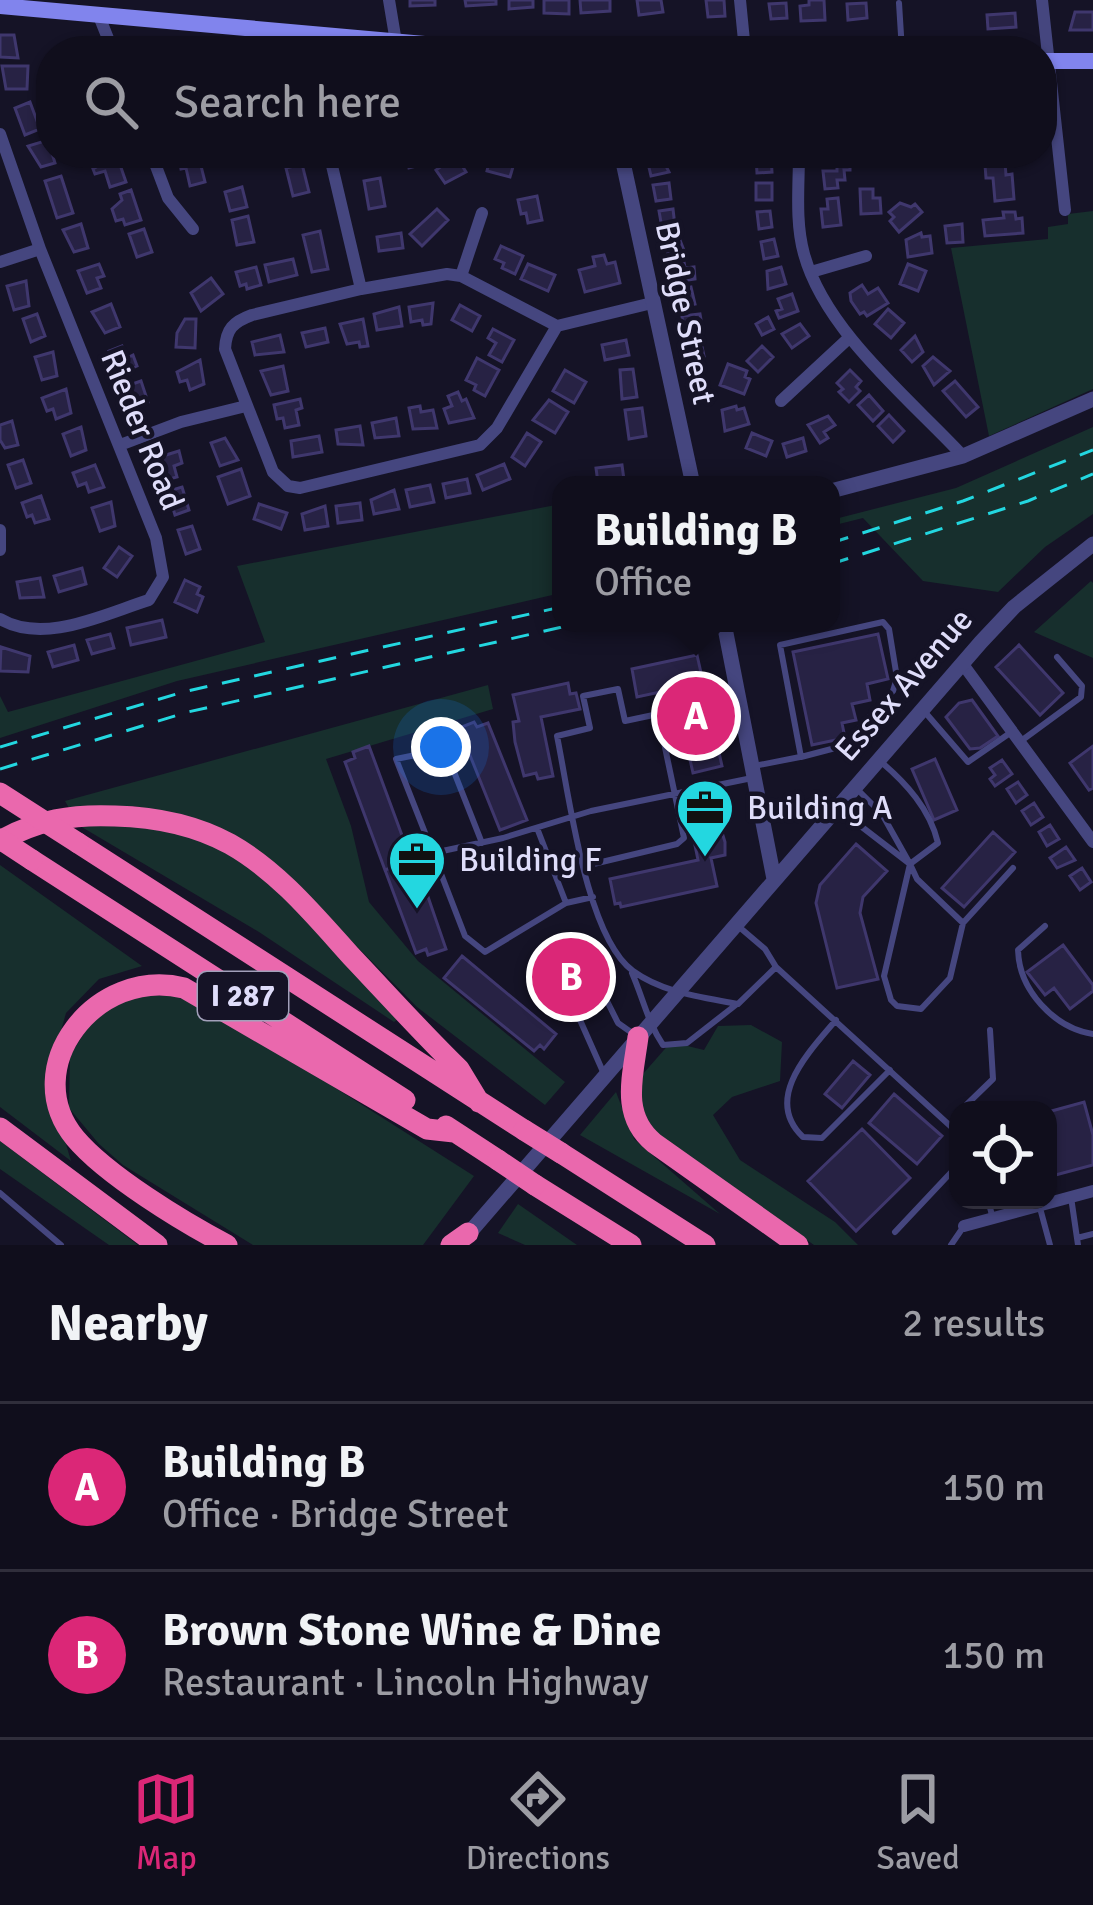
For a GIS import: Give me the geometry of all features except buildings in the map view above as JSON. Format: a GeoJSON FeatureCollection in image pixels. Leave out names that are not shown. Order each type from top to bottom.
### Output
{"type":"FeatureCollection","features":[{"type":"Feature","properties":{"kind":"highway","name":"I 287"},"geometry":{"type":"LineString","coordinates":[[0,793],[705,1245]]}},
{"type":"Feature","properties":{"kind":"highway"},"geometry":{"type":"LineString","coordinates":[[0,840],[65,816],[94,815],[154,818],[230,844],[297,897],[459,1069],[479,1102]]}},
{"type":"Feature","properties":{"kind":"highway","name":"I 287"},"geometry":{"type":"LineString","coordinates":[[0,840],[631,1245]]}},
{"type":"Feature","properties":{"kind":"highway"},"geometry":{"type":"LineString","coordinates":[[227,1245],[196,1229],[110,1168],[75,1138],[62,1116],[56,1090],[60,1060],[79,1023],[112,994],[149,983],[184,988],[427,1129],[454,1132]]}},
{"type":"Feature","properties":{"kind":"highway"},"geometry":{"type":"LineString","coordinates":[[643,1031],[630,1090],[638,1127],[798,1245]]}},
{"type":"Feature","properties":{"kind":"highway"},"geometry":{"type":"LineString","coordinates":[[0,1128],[157,1245]]}},
{"type":"Feature","properties":{"kind":"main road"},"geometry":{"type":"LineString","coordinates":[[0,6],[258,36]]}},
{"type":"Feature","properties":{"kind":"main road"},"geometry":{"type":"LineString","coordinates":[[1057,61],[1092,62]]}},
{"type":"Feature","properties":{"kind":"street"},"geometry":{"type":"LineString","coordinates":[[389,0],[395,36]]}},
{"type":"Feature","properties":{"kind":"street"},"geometry":{"type":"LineString","coordinates":[[740,0],[744,36]]}},
{"type":"Feature","properties":{"kind":"street"},"geometry":{"type":"LineString","coordinates":[[1042,0],[1043,36]]}},
{"type":"Feature","properties":{"kind":"street"},"geometry":{"type":"LineString","coordinates":[[100,16],[107,36]]}},
{"type":"Feature","properties":{"kind":"street","name":"Rieder Road"},"geometry":{"type":"LineString","coordinates":[[0,134],[163,566],[159,589],[149,600],[47,629],[15,628],[0,619]]}},
{"type":"Feature","properties":{"kind":"street"},"geometry":{"type":"LineString","coordinates":[[1057,153],[1065,210]]}},
{"type":"Feature","properties":{"kind":"street"},"geometry":{"type":"LineString","coordinates":[[157,168],[168,198],[193,229]]}},
{"type":"Feature","properties":{"kind":"street"},"geometry":{"type":"LineString","coordinates":[[332,168],[361,289]]}},
{"type":"Feature","properties":{"kind":"street","name":"Bridge Street"},"geometry":{"type":"LineString","coordinates":[[624,168],[691,476]]}},
{"type":"Feature","properties":{"kind":"street"},"geometry":{"type":"LineString","coordinates":[[799,168],[799,229],[811,272],[850,337],[963,456]]}},
{"type":"Feature","properties":{"kind":"street"},"geometry":{"type":"LineString","coordinates":[[460,276],[482,213]]}},
{"type":"Feature","properties":{"kind":"street"},"geometry":{"type":"LineString","coordinates":[[0,262],[40,250]]}},
{"type":"Feature","properties":{"kind":"street"},"geometry":{"type":"LineString","coordinates":[[811,272],[866,256]]}},
{"type":"Feature","properties":{"kind":"street"},"geometry":{"type":"LineString","coordinates":[[557,326],[497,428],[480,446],[300,488],[273,472],[226,350],[226,334],[235,321],[430,276],[460,276],[557,326],[652,303]]}},
{"type":"Feature","properties":{"kind":"street"},"geometry":{"type":"LineString","coordinates":[[781,400],[850,337]]}},
{"type":"Feature","properties":{"kind":"street"},"geometry":{"type":"LineString","coordinates":[[840,488],[963,456],[1093,398]]}},
{"type":"Feature","properties":{"kind":"street"},"geometry":{"type":"LineString","coordinates":[[120,445],[181,422],[246,406]]}},
{"type":"Feature","properties":{"kind":"street"},"geometry":{"type":"LineString","coordinates":[[0,530],[0,550]]}},
{"type":"Feature","properties":{"kind":"street","name":"Essex Avenue"},"geometry":{"type":"LineString","coordinates":[[459,1241],[962,663],[1014,607],[1093,544]]}},
{"type":"Feature","properties":{"kind":"street"},"geometry":{"type":"LineString","coordinates":[[726,632],[774,879]]}},
{"type":"Feature","properties":{"kind":"street"},"geometry":{"type":"LineString","coordinates":[[962,663],[1092,839]]}},
{"type":"Feature","properties":{"kind":"street"},"geometry":{"type":"LineString","coordinates":[[1057,1201],[1093,1191]]}},
{"type":"Feature","properties":{"kind":"street"},"geometry":{"type":"LineString","coordinates":[[964,1226],[1028,1209]]}},
{"type":"Feature","properties":{"kind":"lane"},"geometry":{"type":"LineString","coordinates":[[899,3],[901,36]]}},
{"type":"Feature","properties":{"kind":"lane"},"geometry":{"type":"LineString","coordinates":[[433,853],[676,793],[843,746],[893,691],[897,678],[886,624],[780,646],[801,757]]}},
{"type":"Feature","properties":{"kind":"lane"},"geometry":{"type":"LineString","coordinates":[[922,708],[968,762],[1082,697],[1082,686],[1057,657]]}},
{"type":"Feature","properties":{"kind":"lane"},"geometry":{"type":"LineString","coordinates":[[585,866],[682,842],[658,714],[625,721],[618,689],[583,696],[590,728],[557,736],[574,816],[585,866],[592,897],[604,936],[630,970],[646,1007],[643,1031]]}},
{"type":"Feature","properties":{"kind":"lane"},"geometry":{"type":"LineString","coordinates":[[482,843],[446,749],[396,759],[465,936],[485,952],[566,903],[592,897]]}},
{"type":"Feature","properties":{"kind":"lane"},"geometry":{"type":"LineString","coordinates":[[877,759],[908,784],[938,843],[910,864],[884,976],[897,1006],[921,1009],[950,978],[963,923],[1013,868]]}},
{"type":"Feature","properties":{"kind":"lane"},"geometry":{"type":"LineString","coordinates":[[854,786],[882,814],[917,879],[963,923]]}},
{"type":"Feature","properties":{"kind":"lane"},"geometry":{"type":"LineString","coordinates":[[833,811],[910,864]]}},
{"type":"Feature","properties":{"kind":"lane"},"geometry":{"type":"LineString","coordinates":[[537,828],[566,903]]}},
{"type":"Feature","properties":{"kind":"lane"},"geometry":{"type":"LineString","coordinates":[[736,924],[776,967],[948,1123]]}},
{"type":"Feature","properties":{"kind":"lane"},"geometry":{"type":"LineString","coordinates":[[1045,926],[1018,950],[1018,970],[1057,1020],[1093,1034]]}},
{"type":"Feature","properties":{"kind":"lane"},"geometry":{"type":"LineString","coordinates":[[604,1075],[576,1011],[605,999],[617,1023],[643,1031],[663,1045],[687,1043],[776,967]]}},
{"type":"Feature","properties":{"kind":"lane"},"geometry":{"type":"LineString","coordinates":[[630,970],[676,992],[738,1004]]}},
{"type":"Feature","properties":{"kind":"lane"},"geometry":{"type":"LineString","coordinates":[[836,1020],[806,1055],[786,1095],[786,1116],[803,1137],[822,1138],[890,1070]]}},
{"type":"Feature","properties":{"kind":"lane"},"geometry":{"type":"LineString","coordinates":[[971,1101],[993,1079],[990,1030]]}},
{"type":"Feature","properties":{"kind":"lane"},"geometry":{"type":"LineString","coordinates":[[895,1232],[949,1175]]}},
{"type":"Feature","properties":{"kind":"lane"},"geometry":{"type":"LineString","coordinates":[[0,1193],[61,1245]]}},
{"type":"Feature","properties":{"kind":"lane"},"geometry":{"type":"LineString","coordinates":[[1071,1197],[1078,1241],[1093,1234]]}},
{"type":"Feature","properties":{"kind":"lane"},"geometry":{"type":"LineString","coordinates":[[990,1209],[993,1219]]}},
{"type":"Feature","properties":{"kind":"lane"},"geometry":{"type":"LineString","coordinates":[[1040,1209],[1050,1245]]}},
{"type":"Feature","properties":{"kind":"lane"},"geometry":{"type":"LineString","coordinates":[[950,1245],[964,1226]]}},
{"type":"Feature","properties":{"kind":"green space"},"geometry":{"type":"Polygon","coordinates":[[[1093,211],[1093,389],[989,436],[951,248],[1048,239],[1048,227],[1068,224],[1068,214],[1093,211]]]}},
{"type":"Feature","properties":{"kind":"green space"},"geometry":{"type":"Polygon","coordinates":[[[1093,427],[1093,514],[1045,547],[998,592],[923,581],[863,518],[840,524],[840,518],[956,488],[1093,427]]]}},
{"type":"Feature","properties":{"kind":"green space"},"geometry":{"type":"Polygon","coordinates":[[[552,506],[552,595],[177,681],[0,738],[0,696],[8,712],[265,642],[237,566],[552,506]]]}},
{"type":"Feature","properties":{"kind":"green space"},"geometry":{"type":"Polygon","coordinates":[[[1093,583],[1093,658],[1034,632],[1093,583]]]}},
{"type":"Feature","properties":{"kind":"green space"},"geometry":{"type":"Polygon","coordinates":[[[488,685],[493,709],[326,759],[351,826],[369,902],[418,961],[565,1082],[545,1105],[417,1007],[287,876],[209,825],[134,806],[69,808],[65,801],[488,685]]]}},
{"type":"Feature","properties":{"kind":"green space"},"geometry":{"type":"Polygon","coordinates":[[[121,824],[198,839],[245,863],[292,902],[398,1019],[394,1022],[259,932],[80,826],[121,824]]]}},
{"type":"Feature","properties":{"kind":"green space"},"geometry":{"type":"Polygon","coordinates":[[[0,865],[142,966],[99,979],[66,1013],[47,1080],[71,1161],[0,1107],[0,865]]]}},
{"type":"Feature","properties":{"kind":"green space"},"geometry":{"type":"Polygon","coordinates":[[[189,995],[474,1176],[423,1245],[253,1245],[123,1165],[99,1144],[69,1108],[70,1056],[93,1019],[128,996],[189,995]]]}},
{"type":"Feature","properties":{"kind":"green space"},"geometry":{"type":"Polygon","coordinates":[[[751,1025],[782,1042],[780,1081],[732,1097],[713,1115],[740,1160],[835,1222],[858,1245],[814,1245],[654,1132],[638,1099],[642,1075],[671,1042],[704,1050],[718,1026],[751,1025]]]}},
{"type":"Feature","properties":{"kind":"green space"},"geometry":{"type":"Polygon","coordinates":[[[616,1092],[634,1139],[720,1214],[580,1135],[616,1092]]]}},
{"type":"Feature","properties":{"kind":"green space"},"geometry":{"type":"Polygon","coordinates":[[[0,1141],[138,1245],[109,1245],[0,1169],[0,1141]]]}},
{"type":"Feature","properties":{"kind":"green space"},"geometry":{"type":"Polygon","coordinates":[[[518,1204],[577,1245],[525,1245],[498,1233],[518,1204]]]}},
{"type":"Feature","properties":{"kind":"railway"},"geometry":{"type":"LineString","coordinates":[[840,540],[963,501],[1093,450]]}},
{"type":"Feature","properties":{"kind":"railway"},"geometry":{"type":"LineString","coordinates":[[840,561],[1028,501],[1093,474]]}},
{"type":"Feature","properties":{"kind":"railway"},"geometry":{"type":"LineString","coordinates":[[0,747],[183,692],[552,609]]}},
{"type":"Feature","properties":{"kind":"railway"},"geometry":{"type":"LineString","coordinates":[[0,769],[188,712],[552,629]]}},
{"type":"Feature","properties":{"kind":"place","name":"Building B"},"geometry":{"type":"Point","coordinates":[696,716]}},
{"type":"Feature","properties":{"kind":"place","name":"Building A"},"geometry":{"type":"Point","coordinates":[705,859]}},
{"type":"Feature","properties":{"kind":"place","name":"Building F"},"geometry":{"type":"Point","coordinates":[417,911]}},
{"type":"Feature","properties":{"kind":"place","name":"Brown Stone Wine & Dine"},"geometry":{"type":"Point","coordinates":[571,977]}}]}
